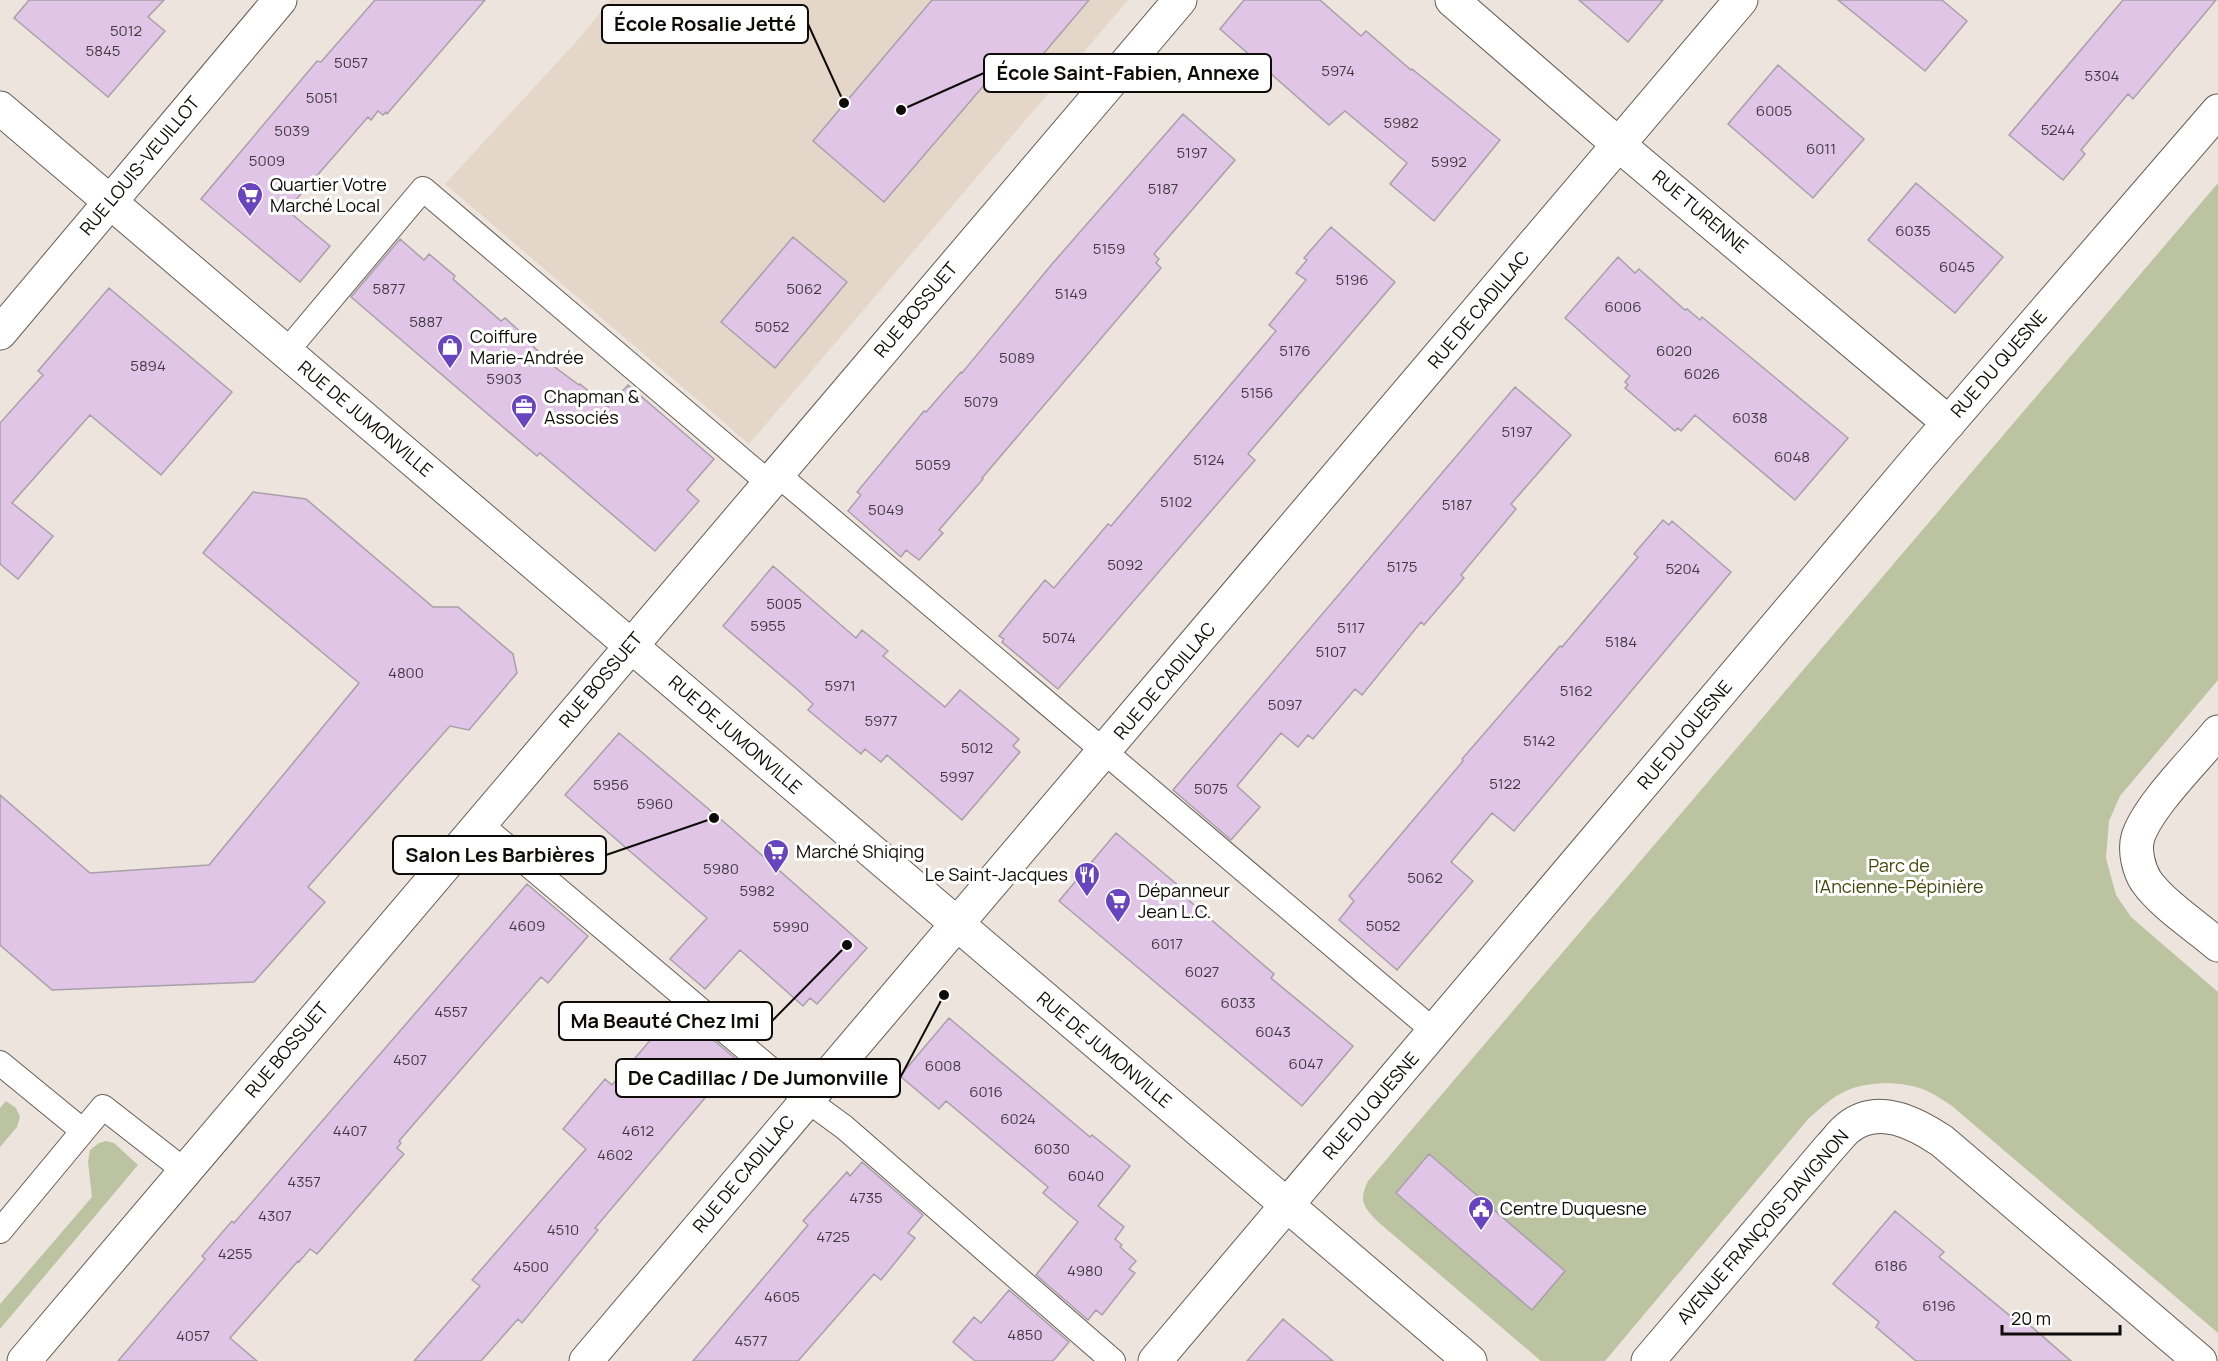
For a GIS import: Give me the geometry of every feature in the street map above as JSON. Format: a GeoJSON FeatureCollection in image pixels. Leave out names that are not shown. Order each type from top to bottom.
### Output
{"type":"FeatureCollection","features":[{"type":"Feature","properties":{"kind":"street","name":"RUE LOUIS-VEUILLOT"},"geometry":{"type":"LineString","coordinates":[[0,333],[280,0]]}},
{"type":"Feature","properties":{"kind":"street","name":"RUE BOSSUET"},"geometry":{"type":"LineString","coordinates":[[24,1361],[1180,0]]}},
{"type":"Feature","properties":{"kind":"street","name":"RUE TURENNE"},"geometry":{"type":"LineString","coordinates":[[1452,0],[1619,145],[1949,423]]}},
{"type":"Feature","properties":{"kind":"street","name":"RUE DE CADILLAC"},"geometry":{"type":"LineString","coordinates":[[586,1361],[1741,0]]}},
{"type":"Feature","properties":{"kind":"street","name":"RUE DE JUMONVILLE"},"geometry":{"type":"LineString","coordinates":[[0,108],[1470,1361]]}},
{"type":"Feature","properties":{"kind":"street","name":"RUE DU QUESNE"},"geometry":{"type":"LineString","coordinates":[[1155,1361],[1949,423],[2218,111]]}},
{"type":"Feature","properties":{"kind":"street"},"geometry":{"type":"LineString","coordinates":[[2218,732],[2147,817],[2137,839],[2137,860],[2145,880],[2159,895],[2218,945]]}},
{"type":"Feature","properties":{"kind":"street","name":"AVENUE FRANÇOIS-DAVIGNON"},"geometry":{"type":"LineString","coordinates":[[1648,1361],[1850,1126],[1865,1119],[1896,1117],[1942,1141],[2200,1361]]}},
{"type":"Feature","properties":{"kind":"lane"},"geometry":{"type":"LineString","coordinates":[[286,352],[423,189],[1105,751],[1434,1031]]}},
{"type":"Feature","properties":{"kind":"lane"},"geometry":{"type":"LineString","coordinates":[[479,823],[807,1100],[844,1127],[1113,1361]]}},
{"type":"Feature","properties":{"kind":"lane"},"geometry":{"type":"LineString","coordinates":[[0,1063],[83,1131]]}},
{"type":"Feature","properties":{"kind":"lane"},"geometry":{"type":"LineString","coordinates":[[0,1231],[103,1107],[184,1171]]}},
{"type":"Feature","properties":{"kind":"shaded area"},"geometry":{"type":"Polygon","coordinates":[[[611,0],[1128,0],[749,444],[445,184],[575,43],[611,0]]]}},
{"type":"Feature","properties":{"kind":"green space","name":"Parc de l'Ancienne-Pépinière"},"geometry":{"type":"Polygon","coordinates":[[[2218,183],[2218,680],[2120,796],[2109,821],[2106,858],[2116,895],[2131,917],[2218,992],[2218,1333],[1952,1106],[1934,1094],[1908,1085],[1877,1084],[1857,1087],[1843,1093],[1827,1102],[1809,1118],[1605,1361],[1541,1361],[1377,1221],[1368,1211],[1363,1198],[1368,1181],[2218,183]]]}},
{"type":"Feature","properties":{"kind":"green space"},"geometry":{"type":"Polygon","coordinates":[[[6,1101],[16,1108],[20,1117],[17,1127],[0,1147],[0,1108],[6,1101]]]}},
{"type":"Feature","properties":{"kind":"green space"},"geometry":{"type":"Polygon","coordinates":[[[106,1141],[114,1143],[138,1165],[0,1329],[0,1304],[92,1197],[88,1162],[90,1150],[106,1141]]]}},
{"type":"Feature","properties":{"kind":"building"},"geometry":{"type":"Polygon","coordinates":[[[29,0],[164,0],[148,17],[165,31],[108,97],[14,18],[29,0]]]}},
{"type":"Feature","properties":{"kind":"building"},"geometry":{"type":"Polygon","coordinates":[[[375,0],[485,0],[387,114],[386,112],[383,115],[378,111],[371,120],[368,117],[287,210],[330,246],[300,282],[201,199],[317,61],[321,62],[375,0]]]}},
{"type":"Feature","properties":{"kind":"building"},"geometry":{"type":"Polygon","coordinates":[[[932,0],[1089,0],[1022,79],[1003,63],[884,202],[813,141],[932,0]]]}},
{"type":"Feature","properties":{"kind":"building"},"geometry":{"type":"Polygon","coordinates":[[[1244,0],[1320,0],[1361,36],[1366,31],[1411,70],[1500,140],[1434,221],[1390,184],[1407,163],[1345,111],[1329,125],[1220,29],[1244,0]]]}},
{"type":"Feature","properties":{"kind":"building"},"geometry":{"type":"Polygon","coordinates":[[[1579,0],[1663,0],[1628,42],[1579,0]]]}},
{"type":"Feature","properties":{"kind":"building"},"geometry":{"type":"Polygon","coordinates":[[[1838,0],[1942,0],[1967,21],[1925,71],[1838,0]]]}},
{"type":"Feature","properties":{"kind":"building"},"geometry":{"type":"Polygon","coordinates":[[[2123,0],[2216,0],[2133,99],[2128,94],[2081,150],[2085,154],[2063,180],[2009,135],[2123,0]]]}},
{"type":"Feature","properties":{"kind":"building"},"geometry":{"type":"Polygon","coordinates":[[[1778,65],[1864,139],[1813,198],[1728,124],[1778,65]]]}},
{"type":"Feature","properties":{"kind":"building"},"geometry":{"type":"Polygon","coordinates":[[[1183,114],[1235,160],[1154,254],[1159,259],[1156,263],[1161,268],[939,530],[943,533],[919,560],[906,550],[901,557],[848,511],[861,495],[857,492],[924,411],[926,412],[962,373],[1052,264],[1183,114]]]}},
{"type":"Feature","properties":{"kind":"building"},"geometry":{"type":"Polygon","coordinates":[[[1916,183],[2003,257],[1955,313],[1868,240],[1916,183]]]}},
{"type":"Feature","properties":{"kind":"building"},"geometry":{"type":"Polygon","coordinates":[[[1331,227],[1395,282],[1248,454],[1255,460],[1058,689],[1002,642],[1004,639],[999,636],[1045,580],[1054,588],[1108,524],[1111,526],[1276,331],[1269,325],[1306,280],[1296,273],[1307,260],[1304,258],[1331,227]]]}},
{"type":"Feature","properties":{"kind":"building"},"geometry":{"type":"Polygon","coordinates":[[[793,237],[847,282],[775,368],[721,322],[793,237]]]}},
{"type":"Feature","properties":{"kind":"building"},"geometry":{"type":"Polygon","coordinates":[[[400,239],[424,260],[429,254],[455,276],[453,279],[501,321],[505,318],[532,342],[530,343],[552,365],[608,407],[628,385],[714,459],[687,490],[699,501],[655,551],[540,453],[537,456],[351,297],[400,239]]]}},
{"type":"Feature","properties":{"kind":"building"},"geometry":{"type":"Polygon","coordinates":[[[1618,257],[1635,273],[1639,269],[1685,310],[1687,309],[1700,320],[1702,317],[1848,438],[1795,500],[1695,415],[1681,431],[1678,428],[1675,431],[1625,388],[1628,385],[1625,382],[1630,376],[1565,318],[1618,257]]]}},
{"type":"Feature","properties":{"kind":"building"},"geometry":{"type":"Polygon","coordinates":[[[109,288],[232,392],[161,475],[90,415],[12,503],[53,536],[18,579],[0,564],[0,423],[43,375],[38,371],[109,288]]]}},
{"type":"Feature","properties":{"kind":"building"},"geometry":{"type":"Polygon","coordinates":[[[1515,387],[1571,435],[1511,504],[1516,509],[1461,575],[1464,578],[1424,625],[1421,622],[1362,695],[1355,689],[1313,739],[1308,735],[1298,747],[1281,733],[1237,786],[1260,807],[1231,840],[1173,790],[1515,387]]]}},
{"type":"Feature","properties":{"kind":"building"},"geometry":{"type":"Polygon","coordinates":[[[253,492],[306,499],[433,607],[458,607],[513,654],[517,673],[469,730],[450,726],[308,887],[325,902],[254,982],[52,990],[0,945],[0,795],[90,873],[209,865],[359,683],[203,553],[253,492]]]}},
{"type":"Feature","properties":{"kind":"building"},"geometry":{"type":"Polygon","coordinates":[[[1663,520],[1669,525],[1672,521],[1731,572],[1514,831],[1492,813],[1451,862],[1473,881],[1397,970],[1339,920],[1354,901],[1349,896],[1463,761],[1462,759],[1560,646],[1562,647],[1638,557],[1634,554],[1663,520]]]}},
{"type":"Feature","properties":{"kind":"building"},"geometry":{"type":"Polygon","coordinates":[[[773,566],[856,638],[862,630],[888,651],[883,656],[945,707],[960,690],[1019,739],[1013,746],[1020,752],[962,820],[887,755],[881,762],[865,749],[861,754],[808,710],[813,704],[799,691],[723,626],[773,566]]]}},
{"type":"Feature","properties":{"kind":"building"},"geometry":{"type":"Polygon","coordinates":[[[619,733],[867,948],[817,1004],[810,998],[803,1006],[740,950],[705,989],[670,959],[707,918],[565,795],[619,733]]]}},
{"type":"Feature","properties":{"kind":"building"},"geometry":{"type":"Polygon","coordinates":[[[1116,833],[1180,887],[1177,890],[1274,974],[1271,978],[1353,1046],[1302,1106],[1059,901],[1116,833]]]}},
{"type":"Feature","properties":{"kind":"building"},"geometry":{"type":"Polygon","coordinates":[[[527,884],[588,936],[548,983],[541,977],[399,1141],[401,1143],[397,1148],[404,1154],[317,1254],[310,1249],[230,1338],[257,1361],[118,1361],[205,1259],[202,1256],[232,1221],[234,1223],[527,884]]]}},
{"type":"Feature","properties":{"kind":"building"},"geometry":{"type":"Polygon","coordinates":[[[677,1009],[737,1060],[595,1228],[598,1230],[522,1323],[518,1319],[481,1361],[414,1361],[480,1286],[472,1280],[586,1149],[563,1129],[605,1079],[612,1085],[677,1009]]]}},
{"type":"Feature","properties":{"kind":"building"},"geometry":{"type":"Polygon","coordinates":[[[949,1018],[1090,1137],[1092,1135],[1130,1166],[1098,1206],[1124,1227],[1115,1239],[1122,1245],[1120,1247],[1136,1261],[1129,1269],[1135,1273],[1102,1315],[1096,1310],[1088,1320],[1036,1275],[1078,1222],[1043,1193],[1048,1187],[946,1101],[939,1109],[900,1076],[949,1018]]]}},
{"type":"Feature","properties":{"kind":"building","name":"Centre Duquesne"},"geometry":{"type":"Polygon","coordinates":[[[1429,1154],[1565,1271],[1532,1310],[1396,1193],[1429,1154]]]}},
{"type":"Feature","properties":{"kind":"building"},"geometry":{"type":"Polygon","coordinates":[[[862,1162],[923,1215],[908,1233],[915,1238],[881,1280],[874,1274],[798,1361],[693,1361],[808,1225],[803,1221],[847,1172],[850,1176],[862,1162]]]}},
{"type":"Feature","properties":{"kind":"building"},"geometry":{"type":"Polygon","coordinates":[[[1895,1211],[1944,1252],[1939,1257],[2014,1319],[2017,1314],[2071,1361],[1916,1361],[1876,1327],[1879,1322],[1833,1284],[1895,1211]]]}},
{"type":"Feature","properties":{"kind":"building"},"geometry":{"type":"Polygon","coordinates":[[[1009,1290],[1069,1342],[1053,1361],[975,1361],[953,1342],[974,1317],[981,1323],[1009,1290]]]}},
{"type":"Feature","properties":{"kind":"building"},"geometry":{"type":"Polygon","coordinates":[[[1283,1319],[1333,1361],[1247,1361],[1283,1319]]]}},
{"type":"Feature","properties":{"kind":"place","name":"École Rosalie Jetté"},"geometry":{"type":"Point","coordinates":[844,103]}},
{"type":"Feature","properties":{"kind":"place","name":"École Saint-Fabien, Annexe"},"geometry":{"type":"Point","coordinates":[901,110]}},
{"type":"Feature","properties":{"kind":"place","name":"Quartier Votre Marché Local"},"geometry":{"type":"Point","coordinates":[250,218]}},
{"type":"Feature","properties":{"kind":"place","name":"Coiffure Marie-Andrée"},"geometry":{"type":"Point","coordinates":[450,370]}},
{"type":"Feature","properties":{"kind":"place","name":"Chapman & Associés"},"geometry":{"type":"Point","coordinates":[524,430]}},
{"type":"Feature","properties":{"kind":"place","name":"Salon Les Barbières"},"geometry":{"type":"Point","coordinates":[714,818]}},
{"type":"Feature","properties":{"kind":"place","name":"Marché Shiqing"},"geometry":{"type":"Point","coordinates":[776,875]}},
{"type":"Feature","properties":{"kind":"place","name":"Le Saint-Jacques"},"geometry":{"type":"Point","coordinates":[1087,898]}},
{"type":"Feature","properties":{"kind":"place","name":"Dépanneur Jean L.C."},"geometry":{"type":"Point","coordinates":[1118,924]}},
{"type":"Feature","properties":{"kind":"place","name":"Ma Beauté Chez Imi"},"geometry":{"type":"Point","coordinates":[847,945]}},
{"type":"Feature","properties":{"kind":"place","name":"De Cadillac / De Jumonville"},"geometry":{"type":"Point","coordinates":[944,995]}},
{"type":"Feature","properties":{"kind":"place","name":"Centre Duquesne"},"geometry":{"type":"Point","coordinates":[1481,1232]}}]}
